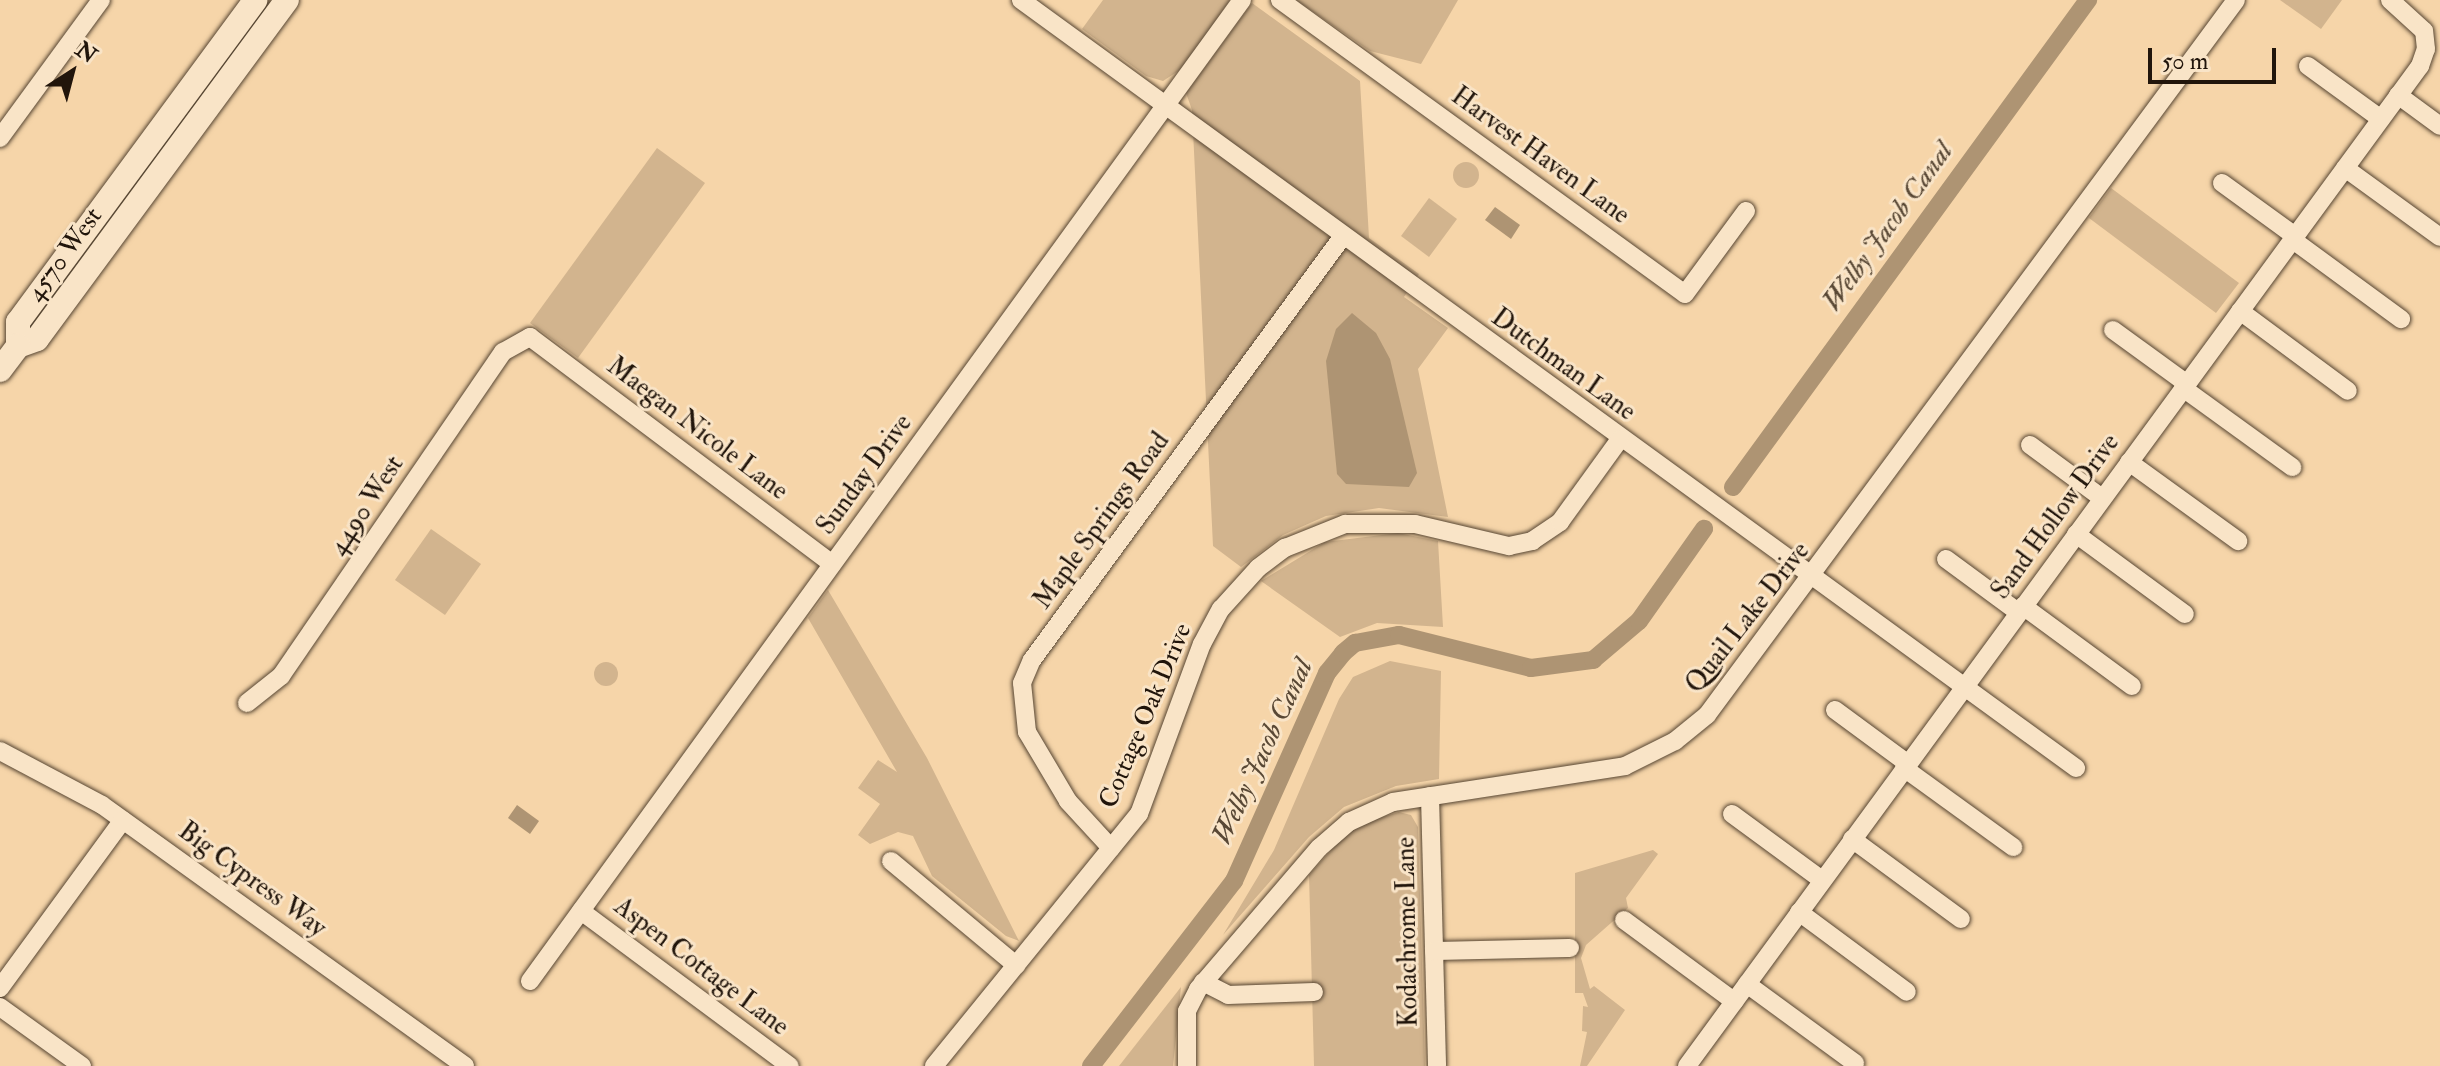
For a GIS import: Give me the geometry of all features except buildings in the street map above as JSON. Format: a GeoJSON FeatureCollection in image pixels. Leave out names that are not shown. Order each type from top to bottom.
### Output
{"type":"FeatureCollection","features":[{"type":"Feature","properties":{"kind":"main road","name":"4570 West"},"geometry":{"type":"LineString","coordinates":[[255,0],[18,322],[9,339],[37,339],[287,0]]}},
{"type":"Feature","properties":{"kind":"main road"},"geometry":{"type":"LineString","coordinates":[[0,370],[9,339]]}},
{"type":"Feature","properties":{"kind":"street"},"geometry":{"type":"LineString","coordinates":[[0,138],[101,0]]}},
{"type":"Feature","properties":{"kind":"street","name":"Dutchman Lane"},"geometry":{"type":"LineString","coordinates":[[1021,0],[2076,768]]}},
{"type":"Feature","properties":{"kind":"street","name":"Sunday Drive"},"geometry":{"type":"LineString","coordinates":[[530,981],[1242,0]]}},
{"type":"Feature","properties":{"kind":"street","name":"Harvest Haven Lane"},"geometry":{"type":"LineString","coordinates":[[1280,0],[1685,294],[1746,211]]}},
{"type":"Feature","properties":{"kind":"street","name":"Quail Lake Drive"},"geometry":{"type":"LineString","coordinates":[[1187,1066],[1187,1011],[1203,982],[1333,834],[1378,807],[1430,796],[1609,770],[1659,751],[1721,699],[2236,0]]}},
{"type":"Feature","properties":{"kind":"street","name":"Sand Hollow Drive"},"geometry":{"type":"LineString","coordinates":[[1696,1063],[1734,1001],[2420,66],[2426,40],[2419,23],[2390,0]]}},
{"type":"Feature","properties":{"kind":"street"},"geometry":{"type":"LineString","coordinates":[[2308,66],[2381,119]]}},
{"type":"Feature","properties":{"kind":"street"},"geometry":{"type":"LineString","coordinates":[[2398,95],[2440,126]]}},
{"type":"Feature","properties":{"kind":"street"},"geometry":{"type":"LineString","coordinates":[[2345,168],[2440,237]]}},
{"type":"Feature","properties":{"kind":"street"},"geometry":{"type":"LineString","coordinates":[[2222,183],[2401,319]]}},
{"type":"Feature","properties":{"kind":"street","name":"Maple Springs Road"},"geometry":{"type":"LineString","coordinates":[[1111,848],[1068,801],[1027,732],[1022,683],[1032,660],[1343,236]]}},
{"type":"Feature","properties":{"kind":"street"},"geometry":{"type":"LineString","coordinates":[[2240,311],[2348,391]]}},
{"type":"Feature","properties":{"kind":"street"},"geometry":{"type":"LineString","coordinates":[[2113,330],[2292,467]]}},
{"type":"Feature","properties":{"kind":"street","name":"Maegan Nicole Lane"},"geometry":{"type":"LineString","coordinates":[[530,337],[832,564]]}},
{"type":"Feature","properties":{"kind":"street","name":"4490 West"},"geometry":{"type":"LineString","coordinates":[[247,703],[281,676],[503,352],[530,337]]}},
{"type":"Feature","properties":{"kind":"street","name":"Cottage Oak Drive"},"geometry":{"type":"LineString","coordinates":[[934,1066],[1139,814],[1208,632],[1221,609],[1258,568],[1285,548],[1345,524],[1415,524],[1509,546],[1532,541],[1560,522],[1620,439]]}},
{"type":"Feature","properties":{"kind":"street"},"geometry":{"type":"LineString","coordinates":[[2030,445],[2102,498]]}},
{"type":"Feature","properties":{"kind":"street"},"geometry":{"type":"LineString","coordinates":[[2129,462],[2238,541]]}},
{"type":"Feature","properties":{"kind":"street"},"geometry":{"type":"LineString","coordinates":[[2076,534],[2185,614]]}},
{"type":"Feature","properties":{"kind":"street"},"geometry":{"type":"LineString","coordinates":[[1946,559],[2132,686]]}},
{"type":"Feature","properties":{"kind":"street"},"geometry":{"type":"LineString","coordinates":[[1835,710],[2013,847]]}},
{"type":"Feature","properties":{"kind":"street","name":"Big Cypress Way"},"geometry":{"type":"LineString","coordinates":[[0,751],[66,782],[123,820],[465,1066]]}},
{"type":"Feature","properties":{"kind":"street","name":"Kodachrome Lane"},"geometry":{"type":"LineString","coordinates":[[1430,796],[1437,1066]]}},
{"type":"Feature","properties":{"kind":"street"},"geometry":{"type":"LineString","coordinates":[[1732,814],[1822,880]]}},
{"type":"Feature","properties":{"kind":"street"},"geometry":{"type":"LineString","coordinates":[[0,988],[123,820]]}},
{"type":"Feature","properties":{"kind":"street"},"geometry":{"type":"LineString","coordinates":[[1852,839],[1961,919]]}},
{"type":"Feature","properties":{"kind":"street"},"geometry":{"type":"LineString","coordinates":[[891,861],[1016,965]]}},
{"type":"Feature","properties":{"kind":"street","name":"Aspen Cottage Lane"},"geometry":{"type":"LineString","coordinates":[[581,911],[790,1066]]}},
{"type":"Feature","properties":{"kind":"street"},"geometry":{"type":"LineString","coordinates":[[1799,912],[1907,992]]}},
{"type":"Feature","properties":{"kind":"street"},"geometry":{"type":"LineString","coordinates":[[1624,920],[1734,1001]]}},
{"type":"Feature","properties":{"kind":"street"},"geometry":{"type":"LineString","coordinates":[[1434,951],[1570,948]]}},
{"type":"Feature","properties":{"kind":"street"},"geometry":{"type":"LineString","coordinates":[[1203,982],[1228,995],[1314,992]]}},
{"type":"Feature","properties":{"kind":"street"},"geometry":{"type":"LineString","coordinates":[[1747,984],[1855,1063]]}},
{"type":"Feature","properties":{"kind":"street"},"geometry":{"type":"LineString","coordinates":[[0,1007],[82,1066]]}},
{"type":"Feature","properties":{"kind":"shaded area"},"geometry":{"type":"Polygon","coordinates":[[[1103,0],[1230,0],[1183,68],[1163,81],[1146,76],[1082,29],[1103,0]]]}},
{"type":"Feature","properties":{"kind":"shaded area"},"geometry":{"type":"Polygon","coordinates":[[[1296,0],[1458,0],[1421,64],[1370,51],[1296,0]]]}},
{"type":"Feature","properties":{"kind":"shaded area"},"geometry":{"type":"Polygon","coordinates":[[[2280,0],[2342,0],[2321,29],[2280,0]]]}},
{"type":"Feature","properties":{"kind":"shaded area"},"geometry":{"type":"Polygon","coordinates":[[[1252,3],[1360,81],[1369,238],[1419,274],[1404,297],[1448,328],[1418,369],[1448,517],[1379,508],[1326,516],[1283,535],[1241,567],[1213,546],[1192,110],[1186,93],[1252,3]]]}},
{"type":"Feature","properties":{"kind":"shaded area"},"geometry":{"type":"Polygon","coordinates":[[[657,148],[705,183],[578,358],[530,323],[657,148]]]}},
{"type":"Feature","properties":{"kind":"shaded area"},"geometry":{"type":"Polygon","coordinates":[[[1466,162],[1475,166],[1479,175],[1475,184],[1466,188],[1457,184],[1453,175],[1457,166],[1466,162]]]}},
{"type":"Feature","properties":{"kind":"shaded area"},"geometry":{"type":"Polygon","coordinates":[[[2111,188],[2239,283],[2216,313],[2089,218],[2111,188]]]}},
{"type":"Feature","properties":{"kind":"shaded area"},"geometry":{"type":"Polygon","coordinates":[[[1429,198],[1457,219],[1429,257],[1401,236],[1429,198]]]}},
{"type":"Feature","properties":{"kind":"shaded area"},"geometry":{"type":"Polygon","coordinates":[[[1495,207],[1520,225],[1511,239],[1485,220],[1495,207]]]}},
{"type":"Feature","properties":{"kind":"shaded area"},"geometry":{"type":"Polygon","coordinates":[[[1352,313],[1376,333],[1390,359],[1417,473],[1409,487],[1346,484],[1337,474],[1326,361],[1336,329],[1352,313]]]}},
{"type":"Feature","properties":{"kind":"shaded area"},"geometry":{"type":"Polygon","coordinates":[[[431,529],[481,564],[445,615],[395,580],[431,529]]]}},
{"type":"Feature","properties":{"kind":"shaded area"},"geometry":{"type":"Polygon","coordinates":[[[1398,533],[1438,541],[1443,627],[1377,623],[1340,637],[1261,581],[1325,542],[1398,533]]]}},
{"type":"Feature","properties":{"kind":"shaded area"},"geometry":{"type":"Polygon","coordinates":[[[828,590],[927,758],[1019,941],[1006,936],[932,876],[913,836],[898,832],[870,844],[858,835],[880,804],[858,788],[878,760],[897,772],[808,618],[828,590]]]}},
{"type":"Feature","properties":{"kind":"shaded area"},"geometry":{"type":"Polygon","coordinates":[[[1390,661],[1441,671],[1439,779],[1396,786],[1344,807],[1309,837],[1223,935],[1274,850],[1339,699],[1353,677],[1390,661]]]}},
{"type":"Feature","properties":{"kind":"shaded area"},"geometry":{"type":"Polygon","coordinates":[[[606,662],[615,665],[618,674],[615,683],[606,686],[597,683],[594,674],[597,665],[606,662]]]}},
{"type":"Feature","properties":{"kind":"shaded area"},"geometry":{"type":"Polygon","coordinates":[[[517,805],[539,821],[530,834],[508,818],[517,805]]]}},
{"type":"Feature","properties":{"kind":"shaded area"},"geometry":{"type":"Polygon","coordinates":[[[1399,812],[1411,815],[1418,827],[1425,1066],[1314,1066],[1309,875],[1344,836],[1366,822],[1399,812]]]}},
{"type":"Feature","properties":{"kind":"shaded area"},"geometry":{"type":"Polygon","coordinates":[[[1653,850],[1658,854],[1626,898],[1628,908],[1586,945],[1581,958],[1590,989],[1594,986],[1625,1010],[1587,1066],[1580,1066],[1587,1032],[1582,1031],[1583,1006],[1588,1007],[1583,993],[1575,993],[1575,873],[1653,850]]]}},
{"type":"Feature","properties":{"kind":"shaded area"},"geometry":{"type":"Polygon","coordinates":[[[1181,987],[1173,1066],[1119,1066],[1181,987]]]}},
{"type":"Feature","properties":{"kind":"waterway","name":"Welby Jacob Canal"},"geometry":{"type":"LineString","coordinates":[[1733,487],[2088,0]]}},
{"type":"Feature","properties":{"kind":"waterway","name":"Welby Jacob Canal"},"geometry":{"type":"LineString","coordinates":[[1091,1066],[1234,881],[1327,673],[1343,653],[1355,643],[1399,635],[1531,668],[1593,660],[1639,621],[1704,529]]}}]}
